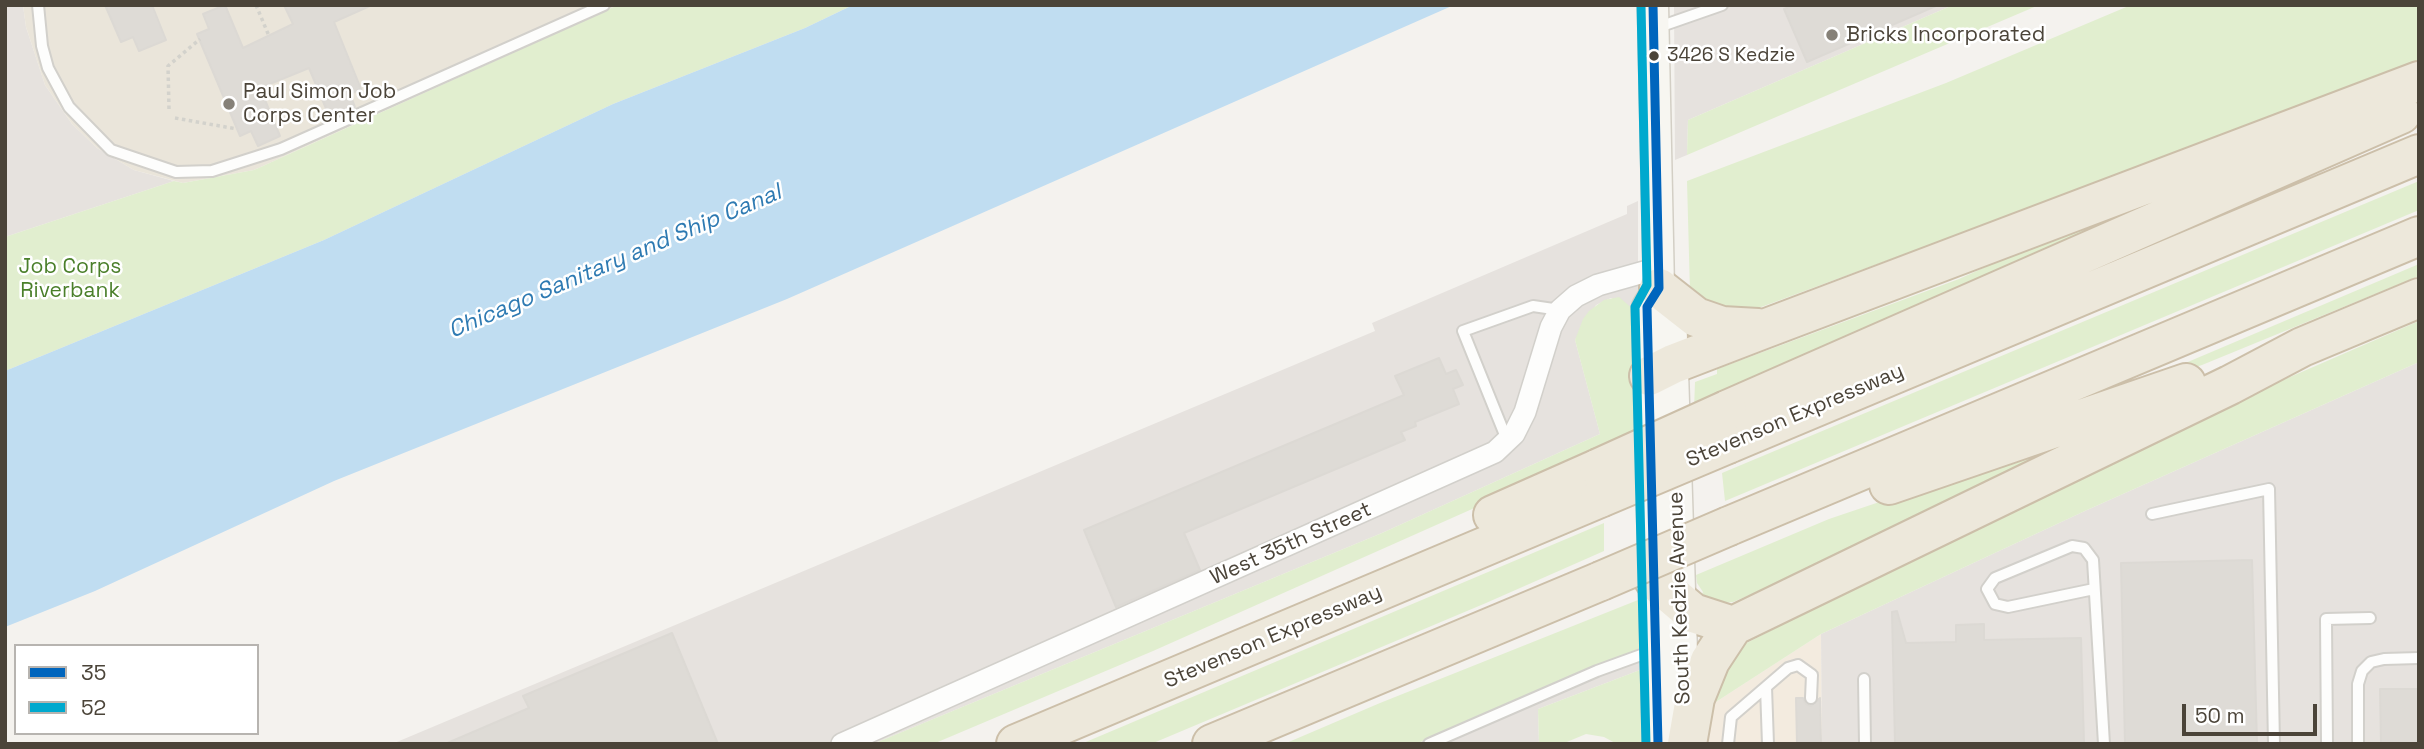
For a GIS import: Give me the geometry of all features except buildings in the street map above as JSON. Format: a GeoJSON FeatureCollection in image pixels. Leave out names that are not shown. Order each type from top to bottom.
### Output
{"type":"FeatureCollection","features":[{"type":"Feature","properties":{"kind":"highway"},"geometry":{"type":"LineString","coordinates":[[1661,370],[2419,81]]}},
{"type":"Feature","properties":{"kind":"highway"},"geometry":{"type":"LineString","coordinates":[[1727,427],[2419,106]]}},
{"type":"Feature","properties":{"kind":"highway","name":"Stevenson Expressway"},"geometry":{"type":"LineString","coordinates":[[1016,744],[1250,646],[1599,483],[1727,427],[2419,154]]}},
{"type":"Feature","properties":{"kind":"highway"},"geometry":{"type":"LineString","coordinates":[[1212,744],[2419,236]]}},
{"type":"Feature","properties":{"kind":"highway"},"geometry":{"type":"LineString","coordinates":[[1659,278],[1696,317],[1721,326],[1764,329]]}},
{"type":"Feature","properties":{"kind":"highway"},"geometry":{"type":"LineString","coordinates":[[1686,744],[1695,698],[1710,661],[1733,626],[2302,347],[2419,298]]}},
{"type":"Feature","properties":{"kind":"highway"},"geometry":{"type":"LineString","coordinates":[[1739,522],[1822,508],[2223,370],[2302,347]]}},
{"type":"Feature","properties":{"kind":"highway"},"geometry":{"type":"LineString","coordinates":[[1667,592],[1693,612],[1733,626]]}},
{"type":"Feature","properties":{"kind":"main road","name":"South Kedzie Avenue"},"geometry":{"type":"LineString","coordinates":[[1653,17],[1659,278],[1647,307],[1661,370],[1667,592],[1686,744]]}},
{"type":"Feature","properties":{"kind":"main road","name":"South Kedzie Avenue"},"geometry":{"type":"LineString","coordinates":[[1658,744],[1656,650],[1667,592]]}},
{"type":"Feature","properties":{"kind":"street"},"geometry":{"type":"LineString","coordinates":[[1560,310],[1576,296],[1598,285],[1659,278]]}},
{"type":"Feature","properties":{"kind":"street","name":"West 35th Street"},"geometry":{"type":"LineString","coordinates":[[842,744],[1495,452],[1514,434],[1525,412],[1550,327],[1560,310]]}},
{"type":"Feature","properties":{"kind":"lane"},"geometry":{"type":"LineString","coordinates":[[38,5],[42,46],[48,68],[69,107],[111,150],[176,172],[212,171],[281,149],[604,5]]}},
{"type":"Feature","properties":{"kind":"lane"},"geometry":{"type":"LineString","coordinates":[[1653,17],[1722,5]]}},
{"type":"Feature","properties":{"kind":"lane"},"geometry":{"type":"LineString","coordinates":[[1507,440],[1463,331],[1533,306],[1560,310]]}},
{"type":"Feature","properties":{"kind":"lane"},"geometry":{"type":"LineString","coordinates":[[2152,514],[2269,489],[2274,744]]}},
{"type":"Feature","properties":{"kind":"lane"},"geometry":{"type":"LineString","coordinates":[[2094,589],[2008,607],[1994,604],[1987,589],[1995,578],[2071,546],[2084,548],[2093,560],[2104,744]]}},
{"type":"Feature","properties":{"kind":"lane"},"geometry":{"type":"LineString","coordinates":[[2327,744],[2326,619],[2370,618]]}},
{"type":"Feature","properties":{"kind":"lane"},"geometry":{"type":"LineString","coordinates":[[1429,744],[1597,671],[1656,650]]}},
{"type":"Feature","properties":{"kind":"lane"},"geometry":{"type":"LineString","coordinates":[[2358,744],[2358,684],[2362,671],[2371,662],[2384,659],[2419,658]]}},
{"type":"Feature","properties":{"kind":"lane"},"geometry":{"type":"LineString","coordinates":[[1728,744],[1731,717],[1788,668],[1798,665],[1812,675],[1811,698]]}},
{"type":"Feature","properties":{"kind":"lane"},"geometry":{"type":"LineString","coordinates":[[1864,679],[1865,744]]}},
{"type":"Feature","properties":{"kind":"lane"},"geometry":{"type":"LineString","coordinates":[[1766,687],[1768,744]]}},
{"type":"Feature","properties":{"kind":"path"},"geometry":{"type":"LineString","coordinates":[[256,5],[269,36]]}},
{"type":"Feature","properties":{"kind":"path"},"geometry":{"type":"LineString","coordinates":[[169,109],[168,66],[200,40]]}},
{"type":"Feature","properties":{"kind":"path"},"geometry":{"type":"LineString","coordinates":[[175,118],[237,129]]}},
{"type":"Feature","properties":{"kind":"shaded area"},"geometry":{"type":"Polygon","coordinates":[[[5,5],[23,5],[26,27],[45,85],[72,124],[97,148],[134,170],[174,181],[5,237],[5,5]]]}},
{"type":"Feature","properties":{"kind":"shaded area","name":"Paul Simon Job Corps Center"},"geometry":{"type":"Polygon","coordinates":[[[23,5],[618,5],[254,170],[183,183],[134,170],[97,148],[72,124],[45,85],[26,27],[23,5]]]}},
{"type":"Feature","properties":{"kind":"shaded area"},"geometry":{"type":"Polygon","coordinates":[[[1674,5],[1953,5],[1688,120],[1687,155],[1675,160],[1674,5]]]}},
{"type":"Feature","properties":{"kind":"shaded area"},"geometry":{"type":"Polygon","coordinates":[[[1638,201],[1638,435],[1634,437],[1634,310],[1611,298],[1596,305],[1575,340],[1600,434],[1382,533],[873,744],[392,744],[1375,331],[1372,323],[1627,214],[1627,206],[1638,201]]]}},
{"type":"Feature","properties":{"kind":"shaded area"},"geometry":{"type":"Polygon","coordinates":[[[2419,362],[2419,744],[1822,744],[1821,634],[2087,510],[2419,362]]]}},
{"type":"Feature","properties":{"kind":"shaded area"},"geometry":{"type":"Polygon","coordinates":[[[1821,634],[1822,744],[1701,744],[1705,709],[1821,634]]]}},
{"type":"Feature","properties":{"kind":"shaded area"},"geometry":{"type":"Polygon","coordinates":[[[1640,648],[1640,670],[1538,709],[1539,744],[1416,744],[1640,648]]]}},
{"type":"Feature","properties":{"kind":"green space","name":"Job Corps Riverbank"},"geometry":{"type":"Polygon","coordinates":[[[618,5],[853,5],[805,28],[613,104],[324,240],[5,371],[5,237],[174,181],[183,183],[254,170],[618,5]]]}},
{"type":"Feature","properties":{"kind":"green space"},"geometry":{"type":"Polygon","coordinates":[[[1953,5],[2039,5],[1687,155],[1688,120],[1953,5]]]}},
{"type":"Feature","properties":{"kind":"green space"},"geometry":{"type":"Polygon","coordinates":[[[2131,5],[2419,5],[2419,64],[1745,313],[1732,316],[1690,292],[1687,181],[1946,83],[2131,5]]]}},
{"type":"Feature","properties":{"kind":"green space"},"geometry":{"type":"Polygon","coordinates":[[[2249,162],[1694,410],[1695,382],[1717,374],[1717,369],[1959,279],[2074,227],[2249,162]]]}},
{"type":"Feature","properties":{"kind":"green space"},"geometry":{"type":"Polygon","coordinates":[[[2419,181],[2419,210],[1725,501],[1722,473],[2419,181]]]}},
{"type":"Feature","properties":{"kind":"green space"},"geometry":{"type":"Polygon","coordinates":[[[2419,264],[2419,276],[2202,365],[2117,392],[2419,264]]]}},
{"type":"Feature","properties":{"kind":"green space"},"geometry":{"type":"Polygon","coordinates":[[[1619,297],[1634,310],[1634,437],[1153,651],[933,744],[873,744],[1382,533],[1600,434],[1575,340],[1589,311],[1604,300],[1619,297]]]}},
{"type":"Feature","properties":{"kind":"green space"},"geometry":{"type":"Polygon","coordinates":[[[2419,321],[2419,362],[2087,510],[1821,634],[1705,709],[1735,649],[1935,546],[2205,414],[2419,321]]]}},
{"type":"Feature","properties":{"kind":"green space"},"geometry":{"type":"Polygon","coordinates":[[[2072,437],[2075,441],[1804,572],[1733,602],[1723,603],[1701,596],[1703,592],[1697,583],[1696,575],[1829,519],[2072,437]]]}},
{"type":"Feature","properties":{"kind":"green space"},"geometry":{"type":"Polygon","coordinates":[[[1604,523],[1604,551],[1486,603],[1151,744],[1081,744],[1604,523]]]}},
{"type":"Feature","properties":{"kind":"green space"},"geometry":{"type":"Polygon","coordinates":[[[1638,600],[1640,648],[1416,744],[1284,744],[1380,703],[1638,600]]]}},
{"type":"Feature","properties":{"kind":"green space"},"geometry":{"type":"Polygon","coordinates":[[[1640,670],[1643,744],[1617,744],[1604,737],[1586,734],[1562,744],[1539,744],[1538,709],[1640,670]]]}},
{"type":"Feature","properties":{"kind":"water","name":"Chicago Sanitary and Ship Canal"},"geometry":{"type":"Polygon","coordinates":[[[853,5],[1454,5],[787,299],[334,481],[95,591],[5,627],[5,371],[324,240],[613,104],[805,28],[853,5]]]}},
{"type":"Feature","properties":{"kind":"transit line","name":"52"},"geometry":{"type":"LineString","coordinates":[[1641,5],[1647,285],[1635,307],[1646,744]]}},
{"type":"Feature","properties":{"kind":"transit line","name":"35"},"geometry":{"type":"LineString","coordinates":[[1653,5],[1659,288],[1647,307],[1658,744]]}},
{"type":"Feature","properties":{"kind":"place","name":"Bricks Incorporated"},"geometry":{"type":"Point","coordinates":[1832,35]}},
{"type":"Feature","properties":{"kind":"place","name":"3426 S Kedzie"},"geometry":{"type":"Point","coordinates":[1654,56]}},
{"type":"Feature","properties":{"kind":"place","name":"Paul Simon Job Corps Center"},"geometry":{"type":"Point","coordinates":[229,104]}}]}
